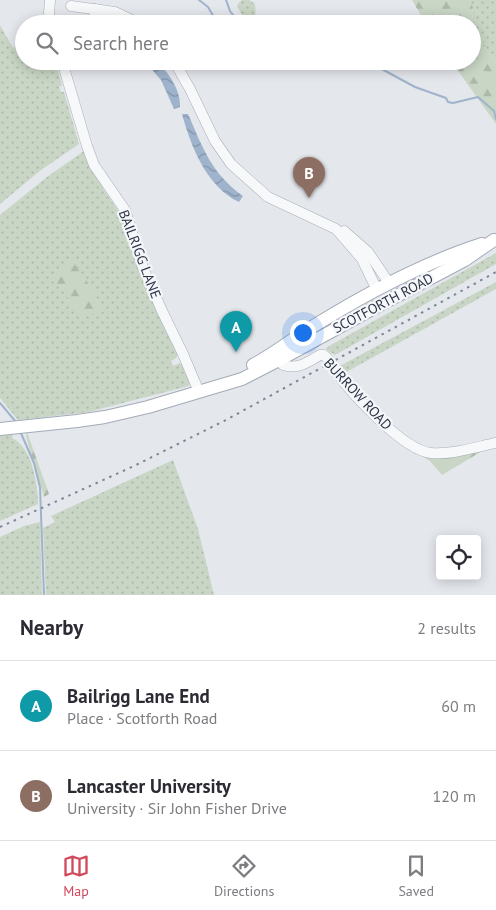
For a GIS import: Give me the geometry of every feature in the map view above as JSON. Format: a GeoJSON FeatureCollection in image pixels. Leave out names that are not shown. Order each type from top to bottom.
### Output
{"type":"FeatureCollection","features":[{"type":"Feature","properties":{"kind":"main road","name":"SCOTFORTH ROAD"},"geometry":{"type":"LineString","coordinates":[[277,356],[316,324],[377,290],[389,291],[466,260],[495,240]]}},
{"type":"Feature","properties":{"kind":"main road","name":"SCOTFORTH ROAD"},"geometry":{"type":"LineString","coordinates":[[0,429],[105,417],[242,379],[277,356],[450,254],[495,240]]}},
{"type":"Feature","properties":{"kind":"street"},"geometry":{"type":"LineString","coordinates":[[49,15],[50,0]]}},
{"type":"Feature","properties":{"kind":"street"},"geometry":{"type":"LineString","coordinates":[[71,6],[115,12],[121,15]]}},
{"type":"Feature","properties":{"kind":"street"},"geometry":{"type":"LineString","coordinates":[[95,9],[95,15]]}},
{"type":"Feature","properties":{"kind":"street","name":"BAILRIGG LANE"},"geometry":{"type":"LineString","coordinates":[[65,70],[89,153],[103,179],[125,210],[143,268],[199,392]]}},
{"type":"Feature","properties":{"kind":"street"},"geometry":{"type":"LineString","coordinates":[[179,70],[215,141],[231,164],[268,197],[336,230],[362,259],[377,290]]}},
{"type":"Feature","properties":{"kind":"street"},"geometry":{"type":"LineString","coordinates":[[336,230],[342,229],[360,244],[373,259],[389,291]]}},
{"type":"Feature","properties":{"kind":"street","name":"BURROW ROAD"},"geometry":{"type":"LineString","coordinates":[[277,356],[283,365],[293,367],[302,366],[320,355],[324,355],[336,372],[382,422],[411,446],[424,452],[444,453],[496,443]]}},
{"type":"Feature","properties":{"kind":"green space"},"geometry":{"type":"Polygon","coordinates":[[[242,0],[249,0],[255,4],[256,15],[242,15],[237,5],[242,0]]]}},
{"type":"Feature","properties":{"kind":"green space"},"geometry":{"type":"Polygon","coordinates":[[[412,0],[469,0],[473,7],[472,15],[421,15],[412,0]]]}},
{"type":"Feature","properties":{"kind":"green space"},"geometry":{"type":"Polygon","coordinates":[[[469,0],[496,0],[496,64],[481,40],[481,15],[472,15],[473,7],[469,0]]]}},
{"type":"Feature","properties":{"kind":"green space"},"geometry":{"type":"Polygon","coordinates":[[[0,25],[13,48],[15,47],[15,70],[58,70],[62,85],[59,87],[61,92],[64,92],[79,144],[41,170],[0,204],[0,25]]]}},
{"type":"Feature","properties":{"kind":"green space"},"geometry":{"type":"Polygon","coordinates":[[[481,40],[496,64],[496,124],[457,70],[481,70],[481,40]]]}},
{"type":"Feature","properties":{"kind":"green space"},"geometry":{"type":"Polygon","coordinates":[[[84,151],[104,190],[121,215],[179,352],[176,358],[171,361],[173,366],[180,363],[186,365],[191,381],[190,385],[185,387],[88,412],[18,420],[0,398],[0,215],[47,177],[84,151]]]}},
{"type":"Feature","properties":{"kind":"green space"},"geometry":{"type":"Polygon","coordinates":[[[496,253],[496,264],[335,355],[326,349],[329,346],[496,253]]]}},
{"type":"Feature","properties":{"kind":"green space"},"geometry":{"type":"Polygon","coordinates":[[[73,260],[95,294],[103,312],[79,315],[61,287],[53,279],[73,260]]]}},
{"type":"Feature","properties":{"kind":"green space"},"geometry":{"type":"Polygon","coordinates":[[[496,282],[496,289],[341,375],[338,367],[496,282]]]}},
{"type":"Feature","properties":{"kind":"green space"},"geometry":{"type":"Polygon","coordinates":[[[27,432],[49,494],[44,497],[26,437],[27,432]]]}},
{"type":"Feature","properties":{"kind":"green space"},"geometry":{"type":"Polygon","coordinates":[[[13,433],[12,438],[19,443],[29,458],[37,487],[38,504],[0,521],[0,434],[13,433]]]}},
{"type":"Feature","properties":{"kind":"green space"},"geometry":{"type":"Polygon","coordinates":[[[484,450],[442,475],[430,461],[420,455],[484,450]]]}},
{"type":"Feature","properties":{"kind":"green space"},"geometry":{"type":"Polygon","coordinates":[[[173,460],[198,529],[214,595],[46,595],[43,528],[55,522],[51,516],[173,460]]]}},
{"type":"Feature","properties":{"kind":"green space"},"geometry":{"type":"Polygon","coordinates":[[[40,522],[42,595],[0,595],[0,537],[24,526],[40,522]]]}},
{"type":"Feature","properties":{"kind":"water"},"geometry":{"type":"Polygon","coordinates":[[[164,70],[170,77],[179,94],[180,107],[174,109],[161,80],[153,71],[164,70]]]}},
{"type":"Feature","properties":{"kind":"water"},"geometry":{"type":"Polygon","coordinates":[[[182,114],[188,114],[215,169],[243,196],[239,202],[218,187],[209,176],[190,140],[182,114]]]}},
{"type":"Feature","properties":{"kind":"waterway"},"geometry":{"type":"LineString","coordinates":[[199,0],[208,7],[213,15]]}},
{"type":"Feature","properties":{"kind":"waterway"},"geometry":{"type":"LineString","coordinates":[[226,0],[233,15]]}},
{"type":"Feature","properties":{"kind":"waterway"},"geometry":{"type":"LineString","coordinates":[[384,70],[415,87],[446,98],[448,102],[453,103],[478,97],[494,111],[496,119]]}},
{"type":"Feature","properties":{"kind":"waterway"},"geometry":{"type":"LineString","coordinates":[[0,403],[16,422]]}},
{"type":"Feature","properties":{"kind":"waterway"},"geometry":{"type":"LineString","coordinates":[[20,431],[34,463],[40,487],[44,595]]}},
{"type":"Feature","properties":{"kind":"railway"},"geometry":{"type":"LineString","coordinates":[[0,527],[134,466],[226,420],[496,272]]}},
{"type":"Feature","properties":{"kind":"place","name":"Lancaster University"},"geometry":{"type":"Point","coordinates":[309,198]}},
{"type":"Feature","properties":{"kind":"place","name":"Bailrigg Lane End"},"geometry":{"type":"Point","coordinates":[236,352]}}]}
